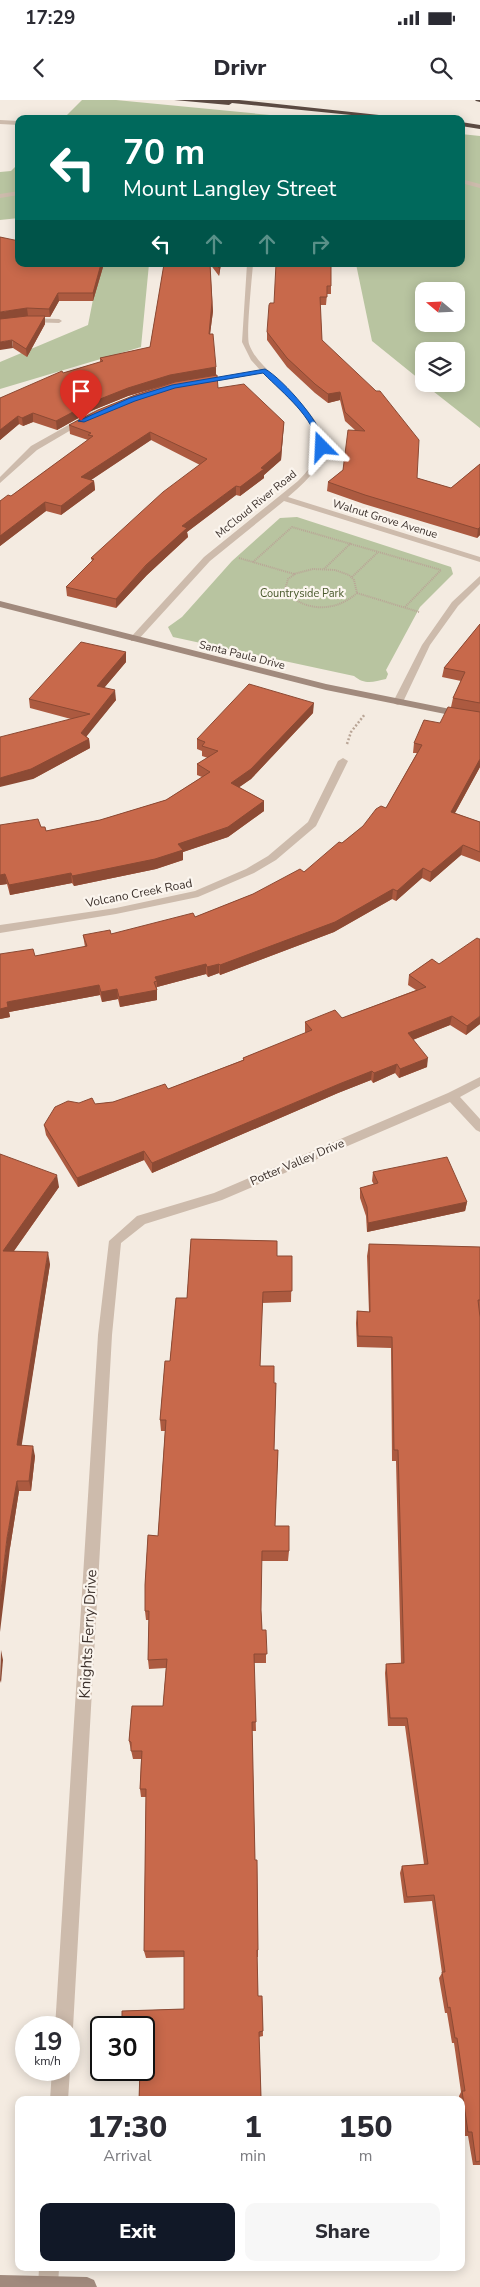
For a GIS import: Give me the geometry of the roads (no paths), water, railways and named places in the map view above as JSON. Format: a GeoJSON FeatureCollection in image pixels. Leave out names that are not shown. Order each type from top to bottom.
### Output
{"type":"FeatureCollection","features":[{"type":"Feature","properties":{"kind":"highway"},"geometry":{"type":"LineString","coordinates":[[177,100],[369,115]]}},
{"type":"Feature","properties":{"kind":"highway"},"geometry":{"type":"LineString","coordinates":[[220,100],[291,108]]}},
{"type":"Feature","properties":{"kind":"highway"},"geometry":{"type":"LineString","coordinates":[[465,125],[480,127]]}},
{"type":"Feature","properties":{"kind":"street"},"geometry":{"type":"LineString","coordinates":[[0,122],[15,123]]}},
{"type":"Feature","properties":{"kind":"street"},"geometry":{"type":"LineString","coordinates":[[465,182],[480,186]]}},
{"type":"Feature","properties":{"kind":"street"},"geometry":{"type":"LineString","coordinates":[[0,196],[15,194]]}},
{"type":"Feature","properties":{"kind":"street","name":"McCloud River Road"},"geometry":{"type":"LineString","coordinates":[[134,639],[207,559],[283,498],[313,470],[322,447],[320,436],[308,414],[254,360],[245,342],[250,267]]}},
{"type":"Feature","properties":{"kind":"street"},"geometry":{"type":"LineString","coordinates":[[0,324],[28,320],[59,321]]}},
{"type":"Feature","properties":{"kind":"street"},"geometry":{"type":"LineString","coordinates":[[193,383],[265,371]]}},
{"type":"Feature","properties":{"kind":"street"},"geometry":{"type":"LineString","coordinates":[[0,481],[34,448],[95,415]]}},
{"type":"Feature","properties":{"kind":"street","name":"Walnut Grove Avenue"},"geometry":{"type":"LineString","coordinates":[[283,498],[480,560]]}},
{"type":"Feature","properties":{"kind":"street"},"geometry":{"type":"LineString","coordinates":[[398,702],[426,645],[455,604],[480,580]]}},
{"type":"Feature","properties":{"kind":"street","name":"Santa Paula Drive"},"geometry":{"type":"LineString","coordinates":[[0,604],[326,687],[480,718]]}},
{"type":"Feature","properties":{"kind":"street","name":"Volcano Creek Road"},"geometry":{"type":"LineString","coordinates":[[0,929],[116,912],[198,894],[250,871],[272,858],[312,824],[343,761]]}},
{"type":"Feature","properties":{"kind":"street","name":"Potter Valley Drive"},"geometry":{"type":"LineString","coordinates":[[115,1242],[141,1220],[218,1196],[452,1096],[480,1081]]}},
{"type":"Feature","properties":{"kind":"street"},"geometry":{"type":"LineString","coordinates":[[452,1096],[480,1127]]}},
{"type":"Feature","properties":{"kind":"street","name":"Knights Ferry Drive"},"geometry":{"type":"LineString","coordinates":[[65,2016],[106,1325],[115,1242]]}},
{"type":"Feature","properties":{"kind":"street"},"geometry":{"type":"LineString","coordinates":[[59,2096],[60,2081]]}},
{"type":"Feature","properties":{"kind":"street"},"geometry":{"type":"LineString","coordinates":[[0,2286],[48,2280],[88,2287]]}},
{"type":"Feature","properties":{"kind":"park label","name":"Countryside Park"},"geometry":{"type":"Point","coordinates":[302,593]}}]}
